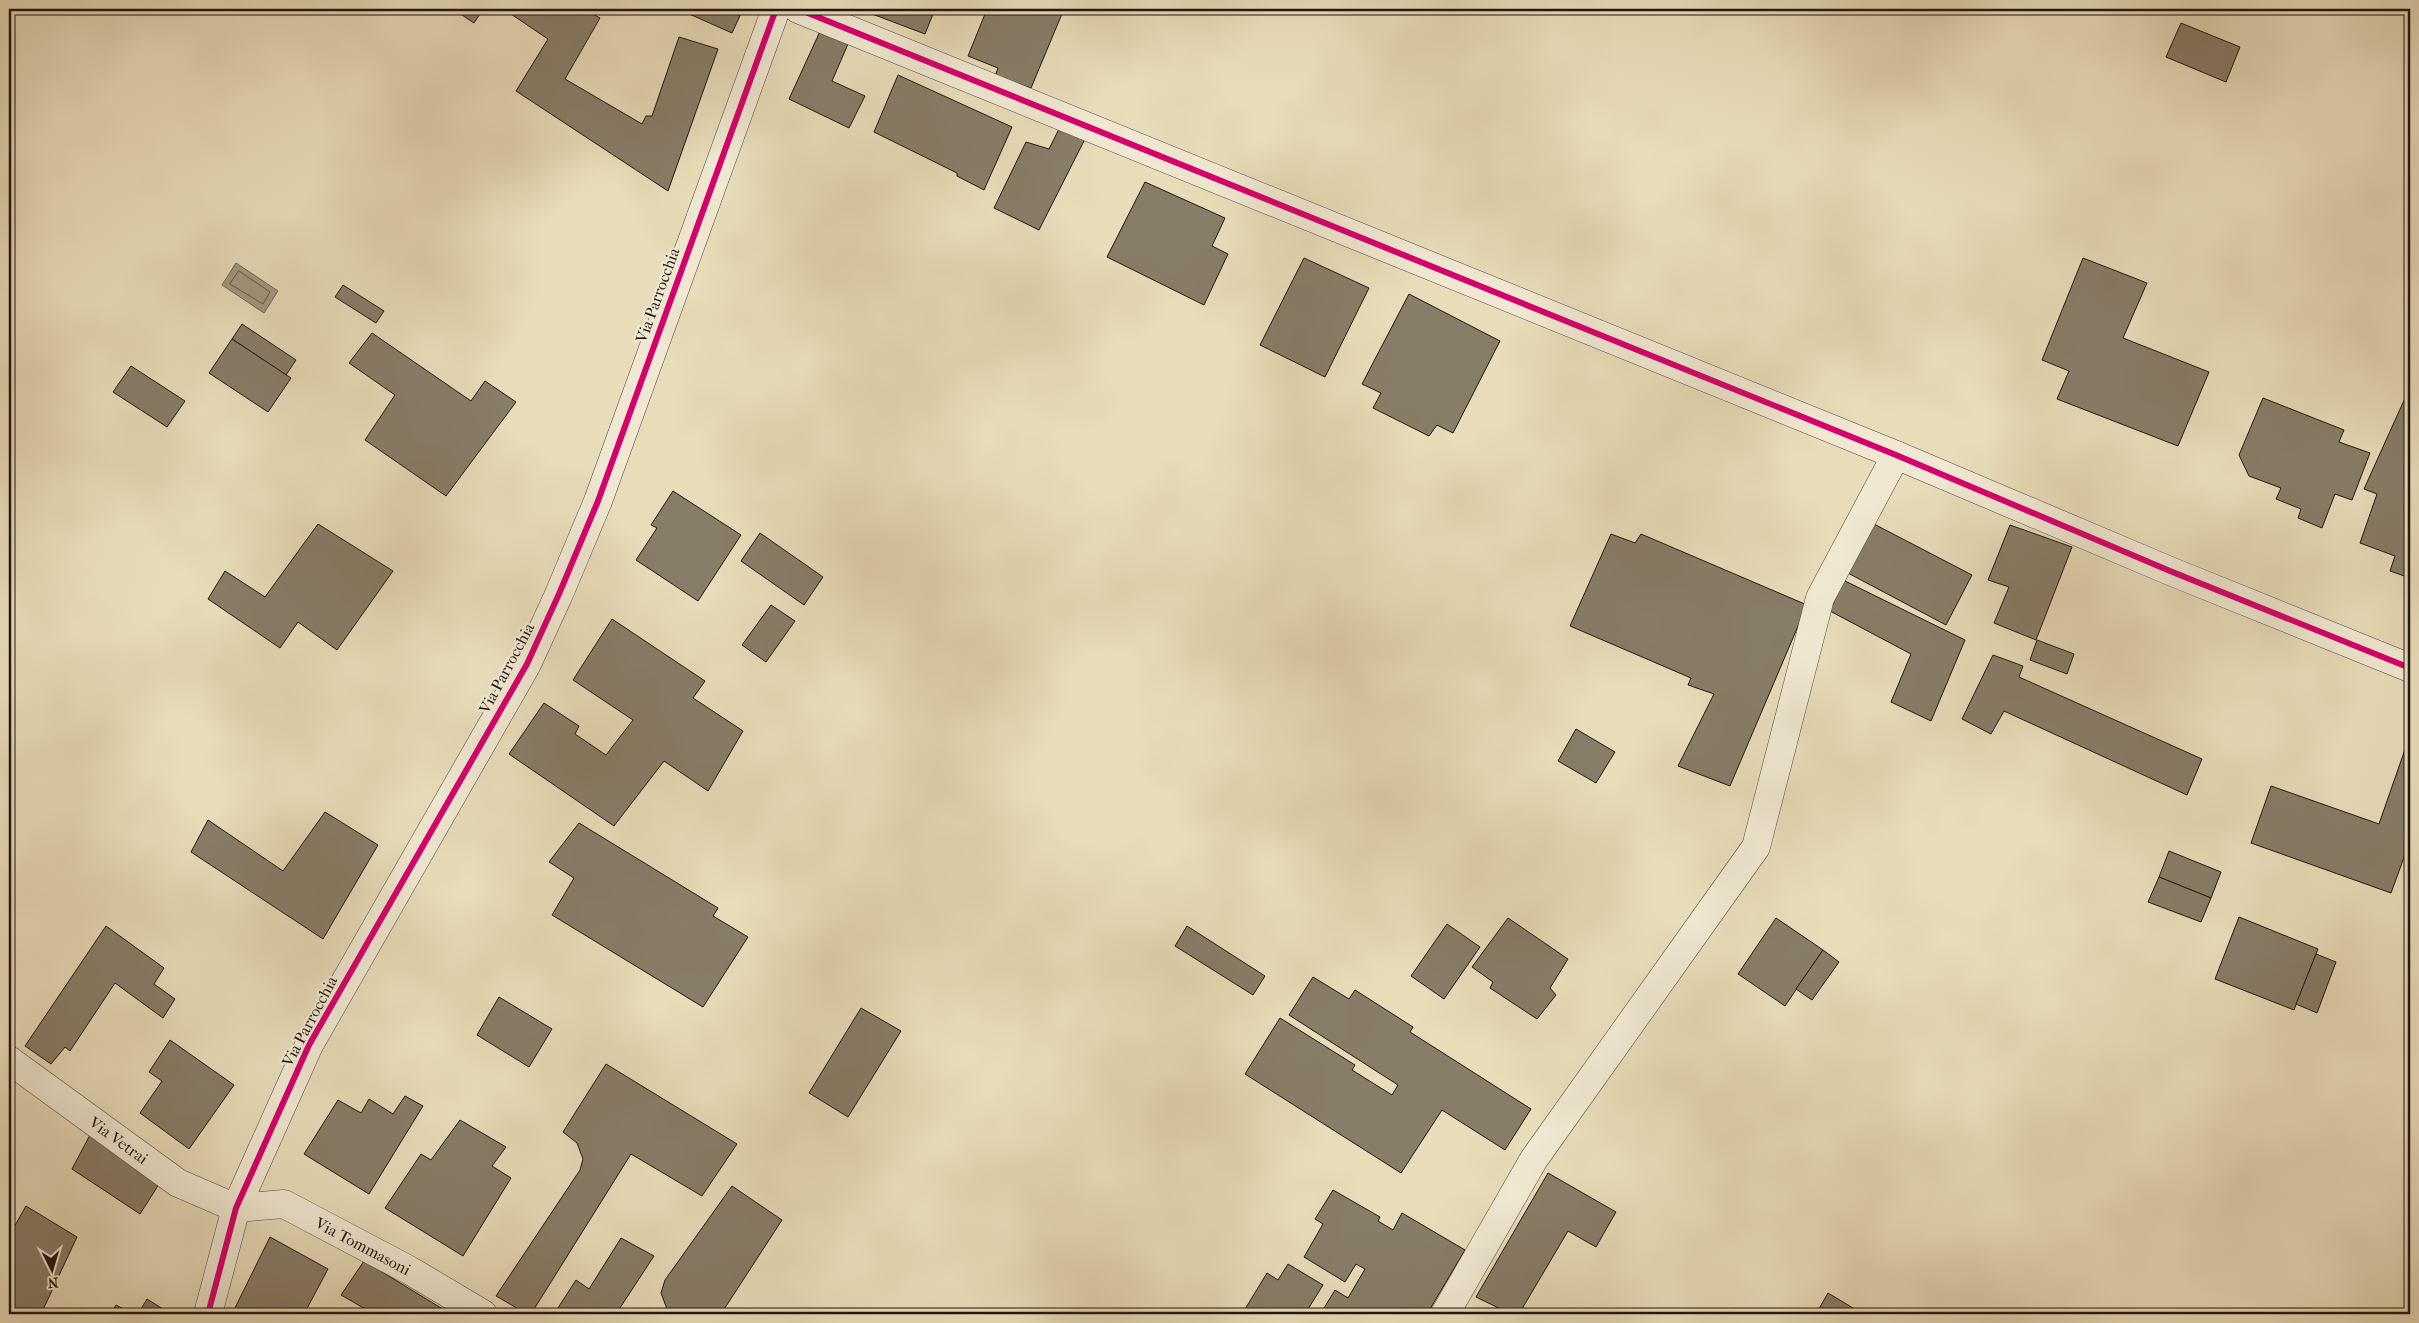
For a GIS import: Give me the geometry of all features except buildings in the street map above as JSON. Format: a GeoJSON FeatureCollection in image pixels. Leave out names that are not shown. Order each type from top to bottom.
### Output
{"type":"FeatureCollection","features":[{"type":"Feature","properties":{"kind":"street","name":"Via Parrocchia"},"geometry":{"type":"LineString","coordinates":[[208,1314],[236,1208],[309,1045],[526,664],[559,594],[598,501],[776,9]]}},
{"type":"Feature","properties":{"kind":"street"},"geometry":{"type":"LineString","coordinates":[[798,9],[1896,455],[2170,571],[2410,668]]}},
{"type":"Feature","properties":{"kind":"street"},"geometry":{"type":"LineString","coordinates":[[1445,1314],[1534,1159],[1756,847],[1820,598],[1896,455]]}},
{"type":"Feature","properties":{"kind":"street","name":"Via Vetrai"},"geometry":{"type":"LineString","coordinates":[[9,1060],[178,1183],[236,1208]]}},
{"type":"Feature","properties":{"kind":"street","name":"Via Tommasoni"},"geometry":{"type":"LineString","coordinates":[[236,1208],[284,1204],[409,1270],[483,1314]]}},
{"type":"Feature","properties":{"kind":"water"},"geometry":{"type":"Polygon","coordinates":[[[236,263],[278,291],[264,313],[222,285],[236,263]]]}},
{"type":"Feature","properties":{"kind":"cycle path"},"geometry":{"type":"LineString","coordinates":[[208,1314],[236,1208],[309,1045],[527,664],[559,594],[598,501],[776,9]]}},
{"type":"Feature","properties":{"kind":"cycle path"},"geometry":{"type":"LineString","coordinates":[[798,9],[1896,455],[2170,571],[2410,668]]}}]}
